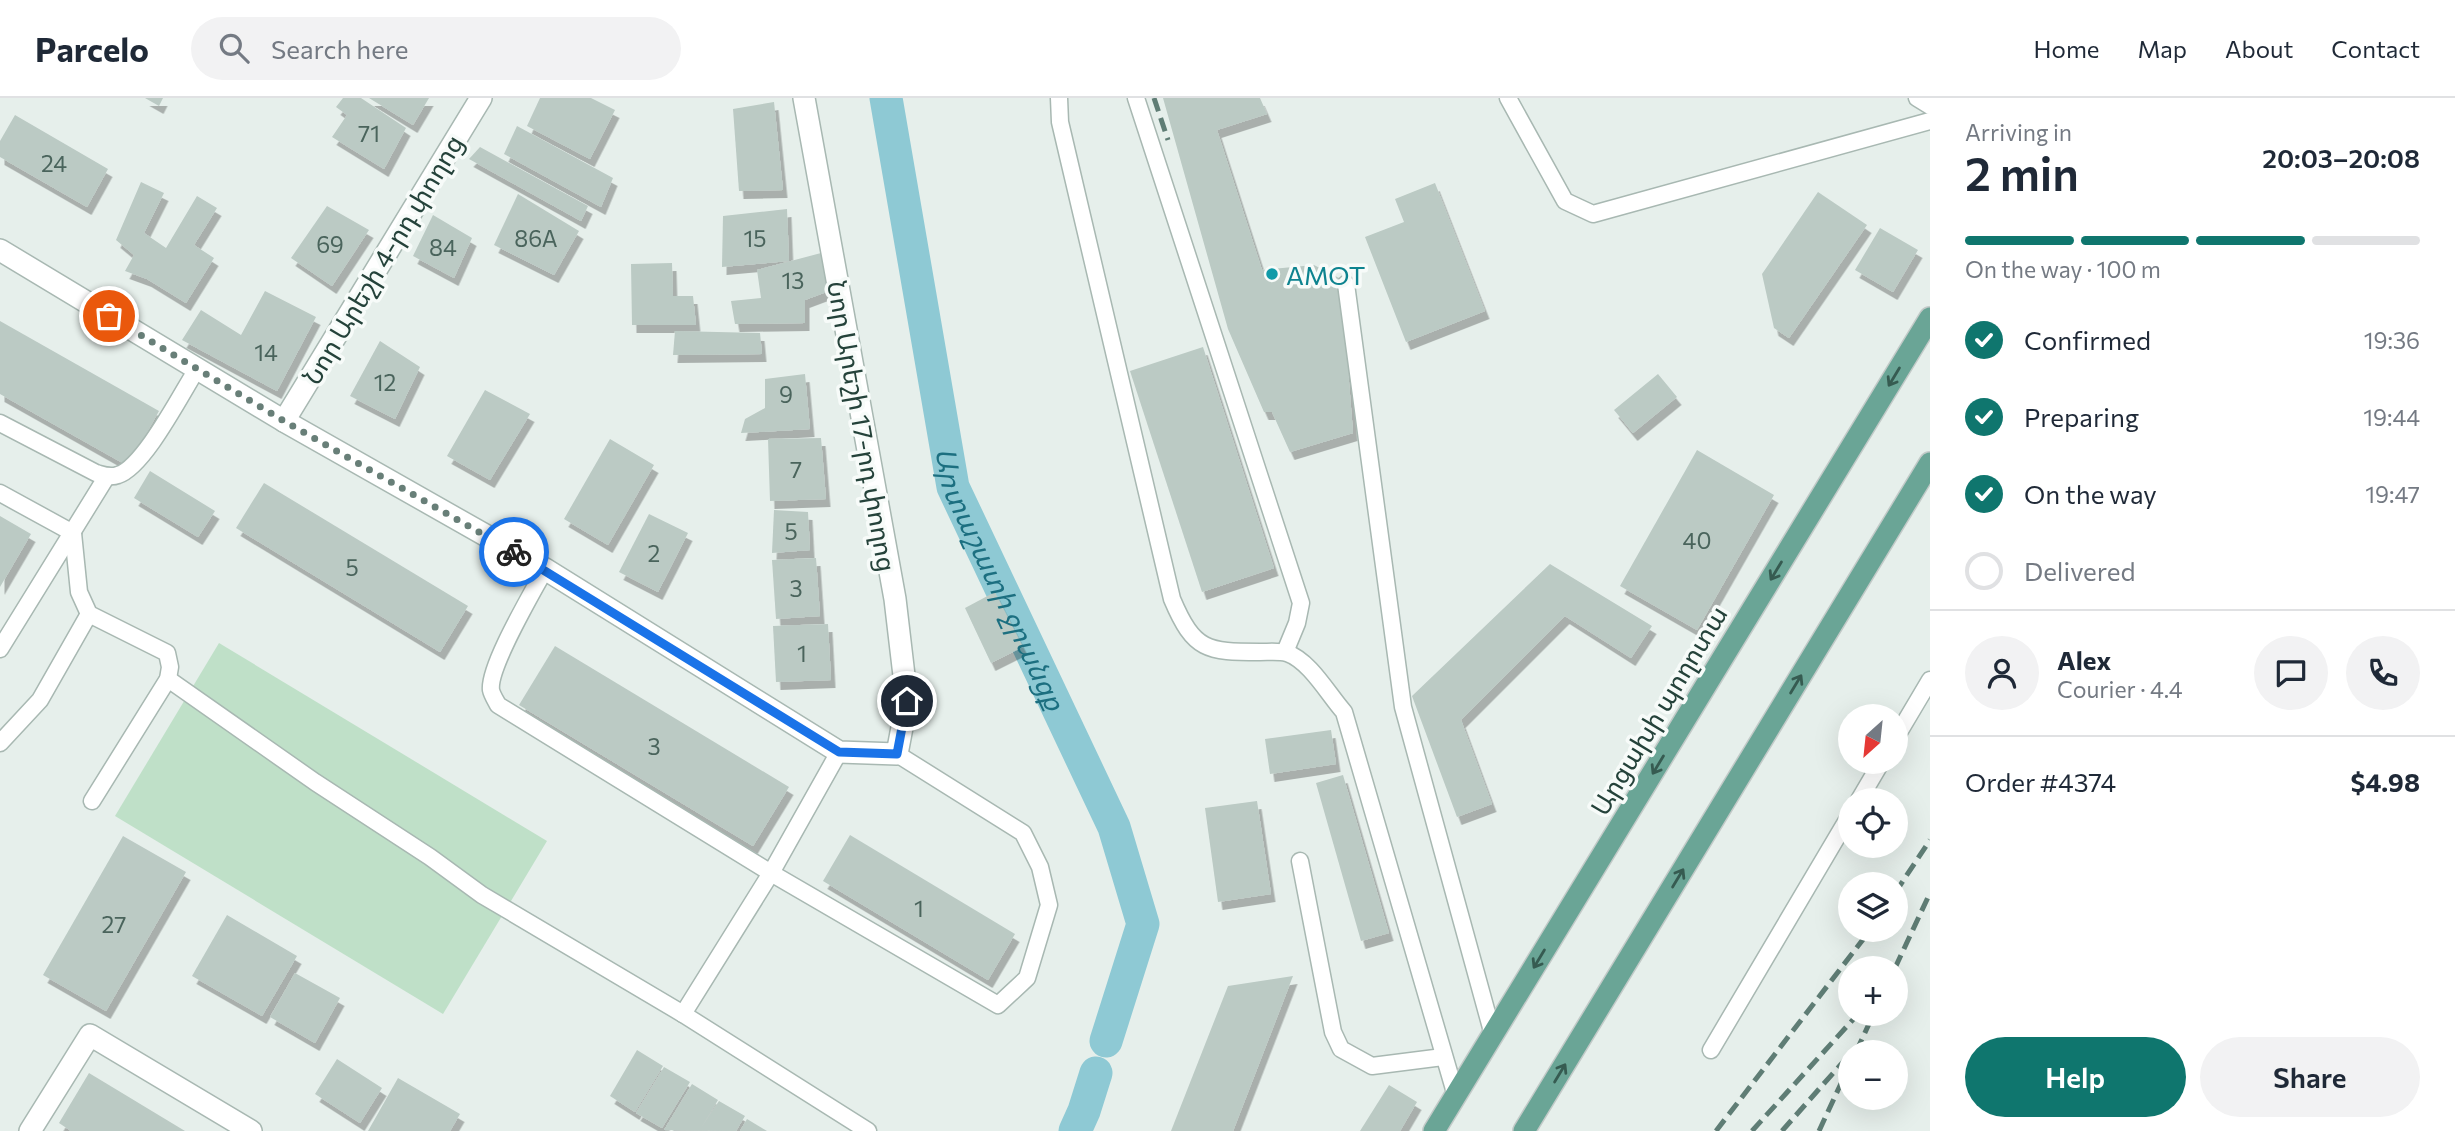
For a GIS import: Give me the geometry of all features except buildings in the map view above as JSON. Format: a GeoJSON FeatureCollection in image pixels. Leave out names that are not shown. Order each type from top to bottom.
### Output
{"type":"FeatureCollection","features":[{"type":"Feature","properties":{"kind":"main road","name":"Արցախի պողոտա"},"geometry":{"type":"LineString","coordinates":[[1434,1131],[1930,318]]}},
{"type":"Feature","properties":{"kind":"main road"},"geometry":{"type":"LineString","coordinates":[[1524,1131],[1926,477]]}},
{"type":"Feature","properties":{"kind":"street","name":"Նոր Արեշի 4-րդ փողոց"},"geometry":{"type":"LineString","coordinates":[[284,421],[481,98]]}},
{"type":"Feature","properties":{"kind":"street","name":"Նոր Արեշի 17-րդ փողոց"},"geometry":{"type":"LineString","coordinates":[[804,98],[895,599],[907,701],[897,754]]}},
{"type":"Feature","properties":{"kind":"street"},"geometry":{"type":"LineString","coordinates":[[0,250],[284,421],[545,569],[839,752],[897,754]]}},
{"type":"Feature","properties":{"kind":"street"},"geometry":{"type":"LineString","coordinates":[[30,1131],[90,1035],[251,1131]]}},
{"type":"Feature","properties":{"kind":"lane"},"geometry":{"type":"LineString","coordinates":[[1059,98],[1063,135],[1172,599],[1184,626],[1202,645],[1219,652],[1286,652],[1303,662],[1344,712],[1456,1096]]}},
{"type":"Feature","properties":{"kind":"lane"},"geometry":{"type":"LineString","coordinates":[[1136,98],[1301,603],[1286,652]]}},
{"type":"Feature","properties":{"kind":"lane"},"geometry":{"type":"LineString","coordinates":[[1508,98],[1565,201],[1593,214],[1930,121]]}},
{"type":"Feature","properties":{"kind":"lane"},"geometry":{"type":"LineString","coordinates":[[1917,98],[1930,106]]}},
{"type":"Feature","properties":{"kind":"lane"},"geometry":{"type":"LineString","coordinates":[[1346,284],[1404,707],[1493,1035]]}},
{"type":"Feature","properties":{"kind":"lane"},"geometry":{"type":"LineString","coordinates":[[0,423],[96,473],[118,475],[140,461],[197,369]]}},
{"type":"Feature","properties":{"kind":"lane"},"geometry":{"type":"LineString","coordinates":[[0,649],[107,476]]}},
{"type":"Feature","properties":{"kind":"lane"},"geometry":{"type":"LineString","coordinates":[[0,493],[72,533]]}},
{"type":"Feature","properties":{"kind":"lane"},"geometry":{"type":"LineString","coordinates":[[72,533],[79,592],[89,614],[167,653],[170,667],[168,679],[92,801]]}},
{"type":"Feature","properties":{"kind":"lane"},"geometry":{"type":"LineString","coordinates":[[545,569],[503,649],[495,671],[491,690],[498,705],[771,873],[998,1005],[1027,978],[1049,905],[1040,867],[1023,833],[897,754]]}},
{"type":"Feature","properties":{"kind":"lane"},"geometry":{"type":"LineString","coordinates":[[0,743],[40,700],[89,614]]}},
{"type":"Feature","properties":{"kind":"lane"},"geometry":{"type":"LineString","coordinates":[[168,679],[482,895],[683,1014],[868,1131]]}},
{"type":"Feature","properties":{"kind":"lane"},"geometry":{"type":"LineString","coordinates":[[1908,716],[1930,680]]}},
{"type":"Feature","properties":{"kind":"lane"},"geometry":{"type":"LineString","coordinates":[[683,1014],[771,873],[839,752]]}},
{"type":"Feature","properties":{"kind":"lane"},"geometry":{"type":"LineString","coordinates":[[1710,1050],[1838,835]]}},
{"type":"Feature","properties":{"kind":"lane"},"geometry":{"type":"LineString","coordinates":[[1300,862],[1333,1031],[1340,1049],[1371,1066],[1443,1057]]}},
{"type":"Feature","properties":{"kind":"green space"},"geometry":{"type":"Polygon","coordinates":[[[219,643],[547,841],[443,1014],[115,816],[219,643]]]}},
{"type":"Feature","properties":{"kind":"waterway","name":"Արտաշատի ջրանցք"},"geometry":{"type":"LineString","coordinates":[[886,98],[953,487],[1114,827],[1143,924],[1106,1041]]}},
{"type":"Feature","properties":{"kind":"waterway","name":"Արտաշատի ջրանցք"},"geometry":{"type":"LineString","coordinates":[[1075,1131],[1096,1073]]}},
{"type":"Feature","properties":{"kind":"railway"},"geometry":{"type":"LineString","coordinates":[[1154,98],[1168,140]]}},
{"type":"Feature","properties":{"kind":"railway"},"geometry":{"type":"LineString","coordinates":[[1908,873],[1930,840]]}},
{"type":"Feature","properties":{"kind":"railway"},"geometry":{"type":"LineString","coordinates":[[1901,956],[1930,893]]}},
{"type":"Feature","properties":{"kind":"railway"},"geometry":{"type":"LineString","coordinates":[[1716,1131],[1861,942]]}},
{"type":"Feature","properties":{"kind":"railway"},"geometry":{"type":"LineString","coordinates":[[1752,1131],[1847,1026]]}},
{"type":"Feature","properties":{"kind":"railway"},"geometry":{"type":"LineString","coordinates":[[1862,1040],[1868,1026]]}},
{"type":"Feature","properties":{"kind":"railway"},"geometry":{"type":"LineString","coordinates":[[1782,1131],[1838,1068]]}},
{"type":"Feature","properties":{"kind":"railway"},"geometry":{"type":"LineString","coordinates":[[1819,1131],[1838,1090]]}},
{"type":"Feature","properties":{"kind":"way so far"},"geometry":{"type":"LineString","coordinates":[[109,316],[284,421],[514,552]]}},
{"type":"Feature","properties":{"kind":"place","name":"AMOT"},"geometry":{"type":"Point","coordinates":[1272,274]}},
{"type":"Feature","properties":{"kind":"route"},"geometry":{"type":"LineString","coordinates":[[514,552],[839,752],[897,754],[907,701]]}}]}
